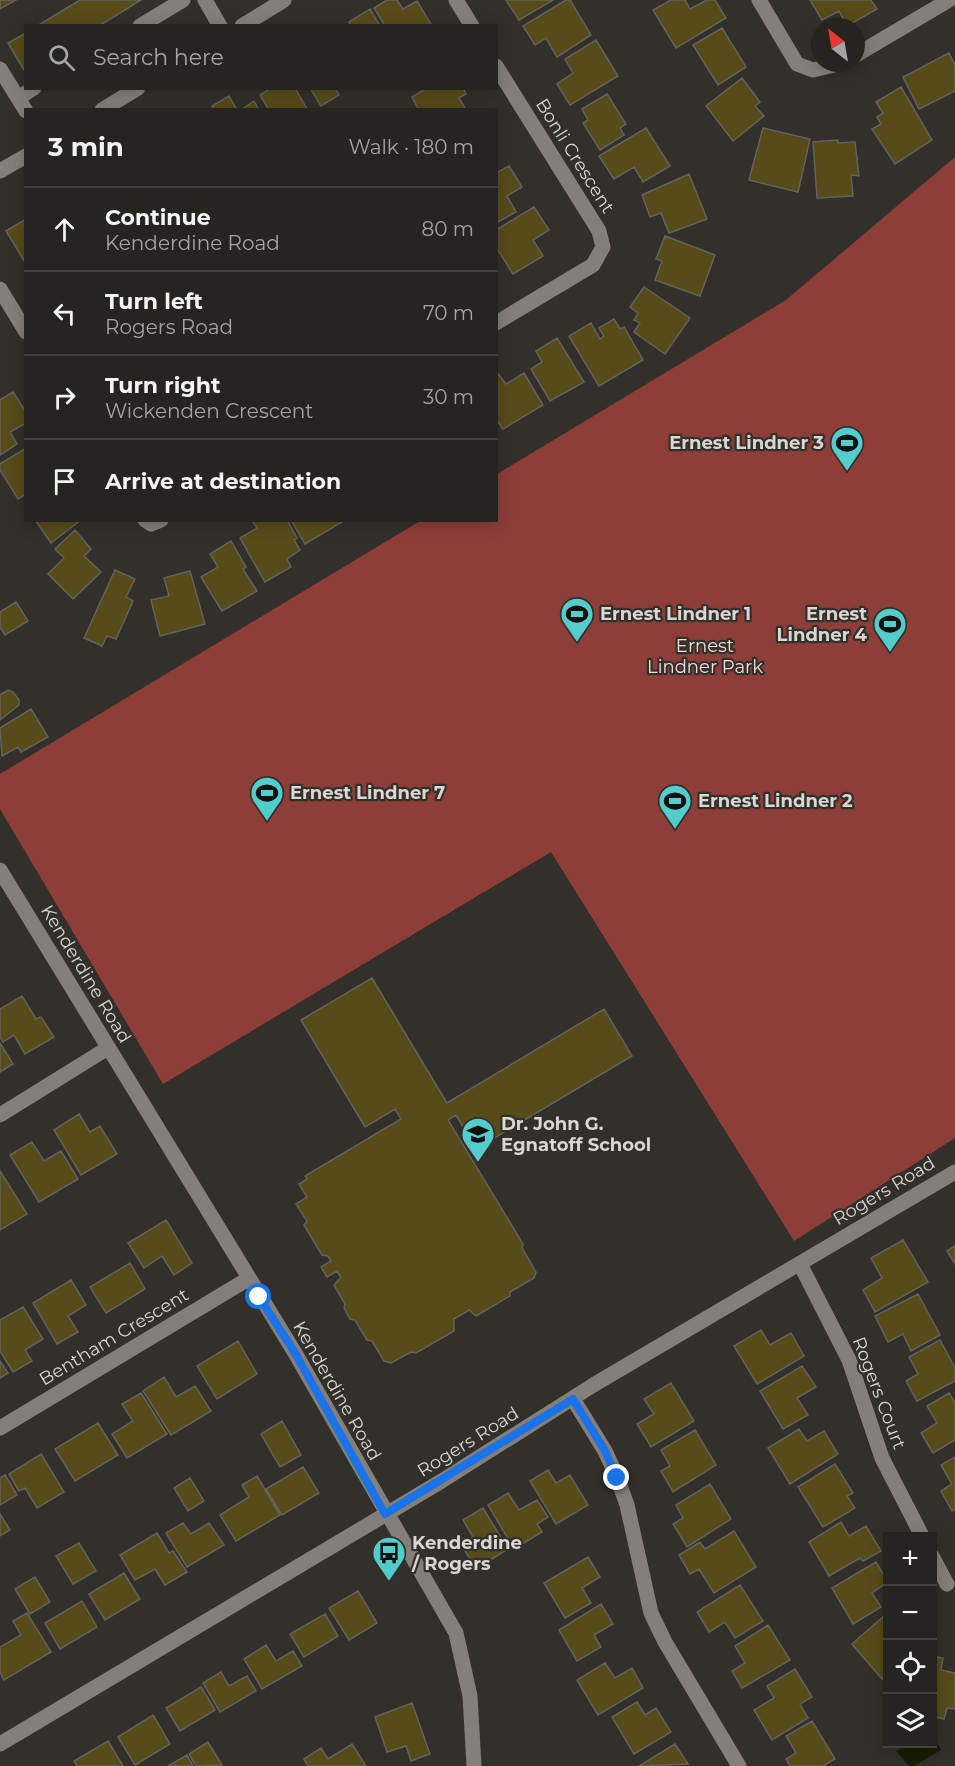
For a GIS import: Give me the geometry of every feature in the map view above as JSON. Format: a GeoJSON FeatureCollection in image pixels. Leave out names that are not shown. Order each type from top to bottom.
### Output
{"type":"FeatureCollection","features":[{"type":"Feature","properties":{"kind":"street"},"geometry":{"type":"LineString","coordinates":[[143,24],[183,0]]}},
{"type":"Feature","properties":{"kind":"street"},"geometry":{"type":"LineString","coordinates":[[205,0],[219,24]]}},
{"type":"Feature","properties":{"kind":"street"},"geometry":{"type":"LineString","coordinates":[[245,24],[284,0]]}},
{"type":"Feature","properties":{"kind":"street"},"geometry":{"type":"LineString","coordinates":[[456,0],[471,24]]}},
{"type":"Feature","properties":{"kind":"street"},"geometry":{"type":"LineString","coordinates":[[759,0],[797,64],[811,69]]}},
{"type":"Feature","properties":{"kind":"street"},"geometry":{"type":"LineString","coordinates":[[865,50],[949,0]]}},
{"type":"Feature","properties":{"kind":"street"},"geometry":{"type":"LineString","coordinates":[[0,69],[22,105],[33,90]]}},
{"type":"Feature","properties":{"kind":"street","name":"Bonli Crescent"},"geometry":{"type":"LineString","coordinates":[[498,69],[599,231],[603,247],[593,265],[498,321]]}},
{"type":"Feature","properties":{"kind":"street"},"geometry":{"type":"LineString","coordinates":[[105,108],[135,90]]}},
{"type":"Feature","properties":{"kind":"street"},"geometry":{"type":"LineString","coordinates":[[0,171],[24,157]]}},
{"type":"Feature","properties":{"kind":"street"},"geometry":{"type":"LineString","coordinates":[[0,289],[24,329]]}},
{"type":"Feature","properties":{"kind":"street","name":"Kenderdine Road"},"geometry":{"type":"LineString","coordinates":[[0,870],[295,1353],[385,1514],[456,1633],[470,1696],[474,1766]]}},
{"type":"Feature","properties":{"kind":"street"},"geometry":{"type":"LineString","coordinates":[[0,1114],[108,1048]]}},
{"type":"Feature","properties":{"kind":"street","name":"Rogers Road"},"geometry":{"type":"LineString","coordinates":[[0,1744],[955,1172]]}},
{"type":"Feature","properties":{"kind":"street","name":"Rogers Court"},"geometry":{"type":"LineString","coordinates":[[800,1264],[849,1360],[882,1458],[920,1532]]}},
{"type":"Feature","properties":{"kind":"street","name":"Bentham Crescent"},"geometry":{"type":"LineString","coordinates":[[0,1428],[248,1279]]}},
{"type":"Feature","properties":{"kind":"street"},"geometry":{"type":"LineString","coordinates":[[573,1399],[605,1451],[617,1478],[627,1505],[639,1565],[656,1623],[739,1766]]}},
{"type":"Feature","properties":{"kind":"street"},"geometry":{"type":"LineString","coordinates":[[937,1565],[946,1584]]}},
{"type":"Feature","properties":{"kind":"green space","name":"Ernest Lindner Park"},"geometry":{"type":"Polygon","coordinates":[[[955,157],[955,1138],[794,1241],[551,852],[163,1084],[0,809],[0,774],[418,522],[498,522],[498,473],[786,300],[955,157]]]}},
{"type":"Feature","properties":{"kind":"shaded area"},"geometry":{"type":"Polygon","coordinates":[[[937,1743],[941,1750],[914,1766],[909,1766],[896,1751],[901,1748],[937,1748],[937,1743]]]}},
{"type":"Feature","properties":{"kind":"building"},"geometry":{"type":"Polygon","coordinates":[[[0,0],[16,0],[0,9],[0,0]]]}},
{"type":"Feature","properties":{"kind":"building"},"geometry":{"type":"Polygon","coordinates":[[[80,0],[141,0],[102,24],[40,24],[80,0]]]}},
{"type":"Feature","properties":{"kind":"building"},"geometry":{"type":"Polygon","coordinates":[[[387,0],[397,0],[403,9],[417,1],[431,24],[384,24],[374,8],[387,0]]]}},
{"type":"Feature","properties":{"kind":"building"},"geometry":{"type":"Polygon","coordinates":[[[506,0],[553,0],[519,20],[506,0]]]}},
{"type":"Feature","properties":{"kind":"building"},"geometry":{"type":"Polygon","coordinates":[[[566,0],[570,0],[591,35],[557,57],[546,38],[535,45],[523,26],[566,0]]]}},
{"type":"Feature","properties":{"kind":"building"},"geometry":{"type":"Polygon","coordinates":[[[671,0],[685,0],[690,9],[707,0],[715,0],[726,18],[676,48],[653,10],[671,0]]]}},
{"type":"Feature","properties":{"kind":"building"},"geometry":{"type":"Polygon","coordinates":[[[810,0],[871,0],[877,9],[861,18],[843,18],[839,11],[821,18],[810,0]]]}},
{"type":"Feature","properties":{"kind":"building"},"geometry":{"type":"Polygon","coordinates":[[[370,9],[379,24],[350,24],[349,22],[370,9]]]}},
{"type":"Feature","properties":{"kind":"building"},"geometry":{"type":"Polygon","coordinates":[[[722,28],[746,67],[718,85],[693,45],[722,28]]]}},
{"type":"Feature","properties":{"kind":"building"},"geometry":{"type":"Polygon","coordinates":[[[24,34],[24,70],[8,43],[24,34]]]}},
{"type":"Feature","properties":{"kind":"building"},"geometry":{"type":"Polygon","coordinates":[[[596,40],[618,76],[570,105],[557,84],[573,73],[565,59],[596,40]]]}},
{"type":"Feature","properties":{"kind":"building"},"geometry":{"type":"Polygon","coordinates":[[[949,53],[955,65],[955,91],[919,109],[903,77],[949,53]]]}},
{"type":"Feature","properties":{"kind":"building"},"geometry":{"type":"Polygon","coordinates":[[[742,78],[760,102],[755,106],[764,116],[733,141],[706,106],[742,78]]]}},
{"type":"Feature","properties":{"kind":"building"},"geometry":{"type":"Polygon","coordinates":[[[901,87],[932,140],[895,164],[872,129],[881,124],[877,117],[883,113],[876,102],[901,87]]]}},
{"type":"Feature","properties":{"kind":"building"},"geometry":{"type":"Polygon","coordinates":[[[268,90],[296,90],[306,108],[268,108],[260,95],[268,90]]]}},
{"type":"Feature","properties":{"kind":"building"},"geometry":{"type":"Polygon","coordinates":[[[311,90],[336,90],[339,95],[321,106],[311,90]]]}},
{"type":"Feature","properties":{"kind":"building"},"geometry":{"type":"Polygon","coordinates":[[[424,90],[464,90],[466,94],[459,98],[465,108],[418,108],[412,97],[424,90]]]}},
{"type":"Feature","properties":{"kind":"building"},"geometry":{"type":"Polygon","coordinates":[[[607,94],[626,124],[620,128],[624,135],[600,150],[583,123],[588,120],[582,109],[607,94]]]}},
{"type":"Feature","properties":{"kind":"building"},"geometry":{"type":"Polygon","coordinates":[[[229,96],[236,108],[213,108],[212,106],[229,96]]]}},
{"type":"Feature","properties":{"kind":"building"},"geometry":{"type":"Polygon","coordinates":[[[254,101],[258,108],[244,108],[254,101]]]}},
{"type":"Feature","properties":{"kind":"building"},"geometry":{"type":"Polygon","coordinates":[[[646,128],[670,166],[643,182],[634,167],[614,179],[599,156],[646,128]]]}},
{"type":"Feature","properties":{"kind":"building"},"geometry":{"type":"Polygon","coordinates":[[[763,128],[810,139],[798,192],[749,180],[763,128]]]}},
{"type":"Feature","properties":{"kind":"building"},"geometry":{"type":"Polygon","coordinates":[[[838,140],[838,143],[855,142],[859,176],[851,175],[853,196],[817,198],[813,142],[838,140]]]}},
{"type":"Feature","properties":{"kind":"building"},"geometry":{"type":"Polygon","coordinates":[[[509,166],[522,187],[507,196],[516,212],[498,222],[498,172],[509,166]]]}},
{"type":"Feature","properties":{"kind":"building"},"geometry":{"type":"Polygon","coordinates":[[[689,174],[707,219],[669,233],[661,213],[650,217],[642,195],[689,174]]]}},
{"type":"Feature","properties":{"kind":"building"},"geometry":{"type":"Polygon","coordinates":[[[534,207],[549,230],[533,240],[543,256],[513,274],[498,250],[498,229],[534,207]]]}},
{"type":"Feature","properties":{"kind":"building"},"geometry":{"type":"Polygon","coordinates":[[[24,220],[24,261],[6,231],[24,220]]]}},
{"type":"Feature","properties":{"kind":"building"},"geometry":{"type":"Polygon","coordinates":[[[665,236],[715,255],[700,296],[655,280],[662,261],[656,259],[665,236]]]}},
{"type":"Feature","properties":{"kind":"building"},"geometry":{"type":"Polygon","coordinates":[[[644,287],[690,318],[665,354],[634,332],[640,323],[634,320],[638,313],[630,307],[644,287]]]}},
{"type":"Feature","properties":{"kind":"building"},"geometry":{"type":"Polygon","coordinates":[[[614,319],[620,329],[624,327],[643,360],[599,386],[569,336],[591,323],[600,339],[604,336],[599,328],[614,319]]]}},
{"type":"Feature","properties":{"kind":"building"},"geometry":{"type":"Polygon","coordinates":[[[557,338],[584,382],[550,401],[531,369],[542,362],[536,351],[557,338]]]}},
{"type":"Feature","properties":{"kind":"building"},"geometry":{"type":"Polygon","coordinates":[[[524,373],[543,405],[503,429],[498,422],[498,374],[506,384],[524,373]]]}},
{"type":"Feature","properties":{"kind":"building"},"geometry":{"type":"Polygon","coordinates":[[[13,392],[24,409],[24,424],[10,432],[17,444],[0,455],[0,400],[13,392]]]}},
{"type":"Feature","properties":{"kind":"building"},"geometry":{"type":"Polygon","coordinates":[[[24,449],[24,495],[18,499],[0,470],[0,464],[24,449]]]}},
{"type":"Feature","properties":{"kind":"building"},"geometry":{"type":"Polygon","coordinates":[[[36,522],[78,522],[51,543],[36,522]]]}},
{"type":"Feature","properties":{"kind":"building"},"geometry":{"type":"Polygon","coordinates":[[[253,522],[288,522],[297,538],[294,540],[300,550],[287,559],[291,567],[265,582],[240,538],[257,528],[253,522]]]}},
{"type":"Feature","properties":{"kind":"building"},"geometry":{"type":"Polygon","coordinates":[[[292,522],[342,522],[305,544],[292,522]]]}},
{"type":"Feature","properties":{"kind":"building"},"geometry":{"type":"Polygon","coordinates":[[[75,530],[91,549],[84,556],[101,572],[73,599],[48,574],[64,558],[55,549],[75,530]]]}},
{"type":"Feature","properties":{"kind":"building"},"geometry":{"type":"Polygon","coordinates":[[[231,541],[246,567],[243,569],[257,591],[222,611],[201,577],[218,567],[210,554],[231,541]]]}},
{"type":"Feature","properties":{"kind":"building"},"geometry":{"type":"Polygon","coordinates":[[[115,570],[135,579],[126,597],[133,601],[116,639],[107,636],[102,646],[84,638],[115,570]]]}},
{"type":"Feature","properties":{"kind":"building"},"geometry":{"type":"Polygon","coordinates":[[[190,571],[205,624],[160,636],[151,600],[169,596],[164,578],[190,571]]]}},
{"type":"Feature","properties":{"kind":"building"},"geometry":{"type":"Polygon","coordinates":[[[16,602],[28,621],[5,635],[0,627],[0,612],[16,602]]]}},
{"type":"Feature","properties":{"kind":"building"},"geometry":{"type":"Polygon","coordinates":[[[8,690],[13,692],[19,700],[19,705],[0,720],[0,695],[8,690]]]}},
{"type":"Feature","properties":{"kind":"building"},"geometry":{"type":"Polygon","coordinates":[[[31,709],[48,737],[21,752],[18,747],[2,756],[0,728],[31,709]]]}},
{"type":"Feature","properties":{"kind":"building","name":"Dr. John G. Egnatoff School"},"geometry":{"type":"Polygon","coordinates":[[[372,978],[447,1103],[604,1009],[632,1056],[476,1149],[456,1115],[448,1120],[523,1244],[522,1248],[536,1272],[534,1278],[510,1292],[510,1296],[476,1316],[469,1310],[454,1319],[454,1331],[416,1353],[411,1352],[391,1363],[384,1361],[355,1320],[350,1319],[344,1308],[345,1304],[334,1285],[341,1277],[337,1271],[327,1277],[321,1267],[331,1261],[328,1256],[322,1255],[304,1225],[307,1221],[296,1204],[307,1197],[299,1184],[307,1179],[305,1176],[401,1119],[395,1109],[365,1127],[301,1020],[372,978]]]}},
{"type":"Feature","properties":{"kind":"building"},"geometry":{"type":"Polygon","coordinates":[[[22,996],[36,1019],[41,1017],[54,1037],[25,1054],[14,1035],[3,1042],[0,1037],[0,1009],[22,996]]]}},
{"type":"Feature","properties":{"kind":"building"},"geometry":{"type":"Polygon","coordinates":[[[0,1043],[13,1064],[0,1072],[0,1043]]]}},
{"type":"Feature","properties":{"kind":"building"},"geometry":{"type":"Polygon","coordinates":[[[79,1114],[90,1132],[100,1126],[117,1154],[81,1175],[54,1130],[79,1114]]]}},
{"type":"Feature","properties":{"kind":"building"},"geometry":{"type":"Polygon","coordinates":[[[32,1142],[44,1161],[61,1151],[78,1179],[39,1202],[10,1155],[32,1142]]]}},
{"type":"Feature","properties":{"kind":"building"},"geometry":{"type":"Polygon","coordinates":[[[0,1171],[27,1214],[0,1230],[0,1171]]]}},
{"type":"Feature","properties":{"kind":"building"},"geometry":{"type":"Polygon","coordinates":[[[166,1220],[192,1263],[174,1275],[162,1256],[144,1268],[128,1243],[166,1220]]]}},
{"type":"Feature","properties":{"kind":"building"},"geometry":{"type":"Polygon","coordinates":[[[903,1240],[928,1282],[875,1312],[863,1290],[882,1278],[871,1258],[903,1240]]]}},
{"type":"Feature","properties":{"kind":"building"},"geometry":{"type":"Polygon","coordinates":[[[955,1246],[955,1264],[947,1251],[955,1246]]]}},
{"type":"Feature","properties":{"kind":"building"},"geometry":{"type":"Polygon","coordinates":[[[130,1263],[145,1289],[106,1313],[90,1287],[130,1263]]]}},
{"type":"Feature","properties":{"kind":"building"},"geometry":{"type":"Polygon","coordinates":[[[71,1280],[86,1305],[68,1316],[78,1332],[57,1344],[33,1303],[71,1280]]]}},
{"type":"Feature","properties":{"kind":"building"},"geometry":{"type":"Polygon","coordinates":[[[918,1294],[940,1335],[911,1351],[903,1334],[888,1342],[875,1316],[918,1294]]]}},
{"type":"Feature","properties":{"kind":"building"},"geometry":{"type":"Polygon","coordinates":[[[23,1307],[43,1339],[25,1350],[32,1361],[13,1372],[0,1351],[0,1320],[23,1307]]]}},
{"type":"Feature","properties":{"kind":"building"},"geometry":{"type":"Polygon","coordinates":[[[761,1330],[770,1345],[791,1333],[804,1356],[757,1384],[734,1346],[761,1330]]]}},
{"type":"Feature","properties":{"kind":"building"},"geometry":{"type":"Polygon","coordinates":[[[940,1340],[955,1368],[955,1381],[917,1401],[906,1381],[918,1374],[909,1357],[940,1340]]]}},
{"type":"Feature","properties":{"kind":"building"},"geometry":{"type":"Polygon","coordinates":[[[238,1341],[257,1374],[217,1399],[197,1366],[238,1341]]]}},
{"type":"Feature","properties":{"kind":"building"},"geometry":{"type":"Polygon","coordinates":[[[0,1361],[8,1373],[0,1378],[0,1361]]]}},
{"type":"Feature","properties":{"kind":"building"},"geometry":{"type":"Polygon","coordinates":[[[802,1366],[816,1387],[797,1398],[808,1415],[783,1429],[760,1391],[802,1366]]]}},
{"type":"Feature","properties":{"kind":"building"},"geometry":{"type":"Polygon","coordinates":[[[164,1377],[176,1397],[195,1386],[211,1411],[171,1435],[143,1391],[164,1377]]]}},
{"type":"Feature","properties":{"kind":"building"},"geometry":{"type":"Polygon","coordinates":[[[671,1383],[694,1421],[651,1447],[637,1424],[654,1414],[644,1399],[671,1383]]]}},
{"type":"Feature","properties":{"kind":"building"},"geometry":{"type":"Polygon","coordinates":[[[141,1393],[167,1434],[127,1458],[112,1434],[133,1421],[122,1404],[141,1393]]]}},
{"type":"Feature","properties":{"kind":"building"},"geometry":{"type":"Polygon","coordinates":[[[949,1393],[955,1403],[955,1440],[933,1453],[921,1433],[937,1423],[927,1406],[949,1393]]]}},
{"type":"Feature","properties":{"kind":"building"},"geometry":{"type":"Polygon","coordinates":[[[282,1421],[301,1455],[280,1467],[261,1434],[282,1421]]]}},
{"type":"Feature","properties":{"kind":"building"},"geometry":{"type":"Polygon","coordinates":[[[98,1423],[118,1455],[75,1481],[55,1449],[98,1423]]]}},
{"type":"Feature","properties":{"kind":"building"},"geometry":{"type":"Polygon","coordinates":[[[799,1429],[807,1441],[824,1431],[838,1454],[790,1484],[768,1448],[799,1429]]]}},
{"type":"Feature","properties":{"kind":"building"},"geometry":{"type":"Polygon","coordinates":[[[695,1430],[716,1465],[673,1492],[661,1471],[670,1466],[661,1450],[695,1430]]]}},
{"type":"Feature","properties":{"kind":"building"},"geometry":{"type":"Polygon","coordinates":[[[41,1454],[64,1492],[37,1508],[25,1488],[19,1491],[9,1474],[41,1454]]]}},
{"type":"Feature","properties":{"kind":"building"},"geometry":{"type":"Polygon","coordinates":[[[955,1457],[955,1509],[952,1511],[941,1491],[952,1484],[941,1465],[955,1457]]]}},
{"type":"Feature","properties":{"kind":"building"},"geometry":{"type":"Polygon","coordinates":[[[835,1464],[853,1493],[847,1496],[855,1508],[823,1527],[798,1487],[835,1464]]]}},
{"type":"Feature","properties":{"kind":"building"},"geometry":{"type":"Polygon","coordinates":[[[303,1467],[319,1493],[282,1515],[266,1489],[303,1467]]]}},
{"type":"Feature","properties":{"kind":"building"},"geometry":{"type":"Polygon","coordinates":[[[548,1470],[556,1483],[570,1475],[588,1505],[556,1524],[530,1481],[548,1470]]]}},
{"type":"Feature","properties":{"kind":"building"},"geometry":{"type":"Polygon","coordinates":[[[5,1475],[17,1495],[0,1505],[0,1478],[5,1475]]]}},
{"type":"Feature","properties":{"kind":"building"},"geometry":{"type":"Polygon","coordinates":[[[257,1476],[280,1515],[236,1541],[220,1515],[249,1497],[242,1485],[257,1476]]]}},
{"type":"Feature","properties":{"kind":"building"},"geometry":{"type":"Polygon","coordinates":[[[190,1478],[204,1501],[188,1511],[174,1488],[190,1478]]]}},
{"type":"Feature","properties":{"kind":"building"},"geometry":{"type":"Polygon","coordinates":[[[710,1484],[731,1519],[687,1547],[673,1524],[683,1518],[676,1505],[710,1484]]]}},
{"type":"Feature","properties":{"kind":"building"},"geometry":{"type":"Polygon","coordinates":[[[508,1493],[519,1510],[537,1500],[548,1517],[537,1524],[542,1532],[514,1549],[488,1505],[508,1493]]]}},
{"type":"Feature","properties":{"kind":"building"},"geometry":{"type":"Polygon","coordinates":[[[483,1508],[508,1549],[476,1569],[461,1544],[473,1537],[463,1520],[483,1508]]]}},
{"type":"Feature","properties":{"kind":"building"},"geometry":{"type":"Polygon","coordinates":[[[0,1514],[10,1530],[0,1536],[0,1514]]]}},
{"type":"Feature","properties":{"kind":"building"},"geometry":{"type":"Polygon","coordinates":[[[841,1522],[849,1536],[866,1526],[881,1551],[863,1561],[860,1558],[829,1576],[809,1542],[841,1522]]]}},
{"type":"Feature","properties":{"kind":"building"},"geometry":{"type":"Polygon","coordinates":[[[183,1523],[191,1534],[209,1523],[224,1545],[187,1567],[166,1533],[183,1523]]]}},
{"type":"Feature","properties":{"kind":"building"},"geometry":{"type":"Polygon","coordinates":[[[734,1531],[756,1567],[714,1593],[699,1569],[690,1574],[679,1555],[700,1542],[705,1549],[734,1531]]]}},
{"type":"Feature","properties":{"kind":"building"},"geometry":{"type":"Polygon","coordinates":[[[157,1533],[169,1553],[173,1551],[187,1572],[165,1585],[155,1569],[135,1580],[120,1555],[157,1533]]]}},
{"type":"Feature","properties":{"kind":"building"},"geometry":{"type":"Polygon","coordinates":[[[79,1543],[96,1571],[73,1584],[56,1556],[79,1543]]]}},
{"type":"Feature","properties":{"kind":"building"},"geometry":{"type":"Polygon","coordinates":[[[588,1557],[600,1577],[582,1588],[591,1603],[565,1618],[544,1583],[588,1557]]]}},
{"type":"Feature","properties":{"kind":"building"},"geometry":{"type":"Polygon","coordinates":[[[876,1562],[883,1574],[883,1585],[872,1593],[881,1607],[853,1624],[832,1588],[876,1562]]]}},
{"type":"Feature","properties":{"kind":"building"},"geometry":{"type":"Polygon","coordinates":[[[124,1573],[140,1599],[105,1620],[89,1594],[124,1573]]]}},
{"type":"Feature","properties":{"kind":"building"},"geometry":{"type":"Polygon","coordinates":[[[35,1577],[50,1602],[30,1614],[15,1589],[35,1577]]]}},
{"type":"Feature","properties":{"kind":"building"},"geometry":{"type":"Polygon","coordinates":[[[740,1585],[763,1621],[735,1638],[725,1622],[709,1632],[697,1612],[740,1585]]]}},
{"type":"Feature","properties":{"kind":"building"},"geometry":{"type":"Polygon","coordinates":[[[358,1591],[377,1623],[349,1640],[329,1608],[358,1591]]]}},
{"type":"Feature","properties":{"kind":"building"},"geometry":{"type":"Polygon","coordinates":[[[82,1601],[97,1627],[60,1649],[45,1623],[82,1601]]]}},
{"type":"Feature","properties":{"kind":"building"},"geometry":{"type":"Polygon","coordinates":[[[601,1604],[613,1624],[594,1635],[601,1647],[577,1661],[559,1630],[601,1604]]]}},
{"type":"Feature","properties":{"kind":"building"},"geometry":{"type":"Polygon","coordinates":[[[27,1613],[51,1652],[4,1680],[0,1672],[0,1647],[21,1635],[13,1621],[27,1613]]]}},
{"type":"Feature","properties":{"kind":"building"},"geometry":{"type":"Polygon","coordinates":[[[325,1614],[338,1636],[304,1657],[290,1634],[325,1614]]]}},
{"type":"Feature","properties":{"kind":"building"},"geometry":{"type":"Polygon","coordinates":[[[883,1617],[883,1678],[882,1679],[852,1644],[883,1617]]]}},
{"type":"Feature","properties":{"kind":"building"},"geometry":{"type":"Polygon","coordinates":[[[768,1625],[790,1660],[742,1688],[732,1671],[745,1663],[735,1646],[768,1625]]]}},
{"type":"Feature","properties":{"kind":"building"},"geometry":{"type":"Polygon","coordinates":[[[266,1645],[276,1661],[293,1651],[302,1666],[262,1689],[244,1659],[266,1645]]]}},
{"type":"Feature","properties":{"kind":"building"},"geometry":{"type":"Polygon","coordinates":[[[937,1657],[943,1658],[941,1670],[955,1673],[955,1709],[947,1708],[944,1719],[937,1717],[937,1657]]]}},
{"type":"Feature","properties":{"kind":"building"},"geometry":{"type":"Polygon","coordinates":[[[605,1663],[615,1678],[632,1668],[643,1688],[598,1715],[577,1680],[605,1663]]]}},
{"type":"Feature","properties":{"kind":"building"},"geometry":{"type":"Polygon","coordinates":[[[795,1669],[812,1697],[800,1704],[808,1718],[772,1740],[754,1710],[774,1698],[767,1686],[795,1669]]]}},
{"type":"Feature","properties":{"kind":"building"},"geometry":{"type":"Polygon","coordinates":[[[221,1672],[229,1686],[247,1676],[256,1691],[220,1712],[203,1683],[221,1672]]]}},
{"type":"Feature","properties":{"kind":"building"},"geometry":{"type":"Polygon","coordinates":[[[201,1687],[215,1710],[180,1731],[166,1708],[201,1687]]]}},
{"type":"Feature","properties":{"kind":"building"},"geometry":{"type":"Polygon","coordinates":[[[637,1702],[645,1715],[656,1708],[671,1732],[634,1754],[612,1717],[637,1702]]]}},
{"type":"Feature","properties":{"kind":"building"},"geometry":{"type":"Polygon","coordinates":[[[412,1703],[430,1754],[411,1761],[406,1746],[387,1752],[375,1717],[412,1703]]]}},
{"type":"Feature","properties":{"kind":"building"},"geometry":{"type":"Polygon","coordinates":[[[153,1715],[170,1744],[135,1765],[118,1737],[153,1715]]]}},
{"type":"Feature","properties":{"kind":"building"},"geometry":{"type":"Polygon","coordinates":[[[812,1721],[835,1759],[823,1766],[790,1766],[786,1759],[796,1753],[786,1736],[812,1721]]]}},
{"type":"Feature","properties":{"kind":"building"},"geometry":{"type":"Polygon","coordinates":[[[108,1741],[123,1766],[77,1766],[74,1761],[108,1741]]]}},
{"type":"Feature","properties":{"kind":"building"},"geometry":{"type":"Polygon","coordinates":[[[208,1742],[222,1765],[196,1766],[189,1754],[208,1742]]]}},
{"type":"Feature","properties":{"kind":"building"},"geometry":{"type":"Polygon","coordinates":[[[352,1744],[366,1766],[308,1766],[304,1759],[321,1748],[328,1759],[352,1744]]]}},
{"type":"Feature","properties":{"kind":"building"},"geometry":{"type":"Polygon","coordinates":[[[675,1744],[688,1764],[639,1766],[675,1744]]]}},
{"type":"Feature","properties":{"kind":"building"},"geometry":{"type":"Polygon","coordinates":[[[187,1755],[193,1766],[168,1766],[187,1755]]]}},
{"type":"Feature","properties":{"kind":"place","name":"Ernest Lindner 3"},"geometry":{"type":"Point","coordinates":[847,472]}},
{"type":"Feature","properties":{"kind":"place","name":"Ernest Lindner 1"},"geometry":{"type":"Point","coordinates":[577,643]}},
{"type":"Feature","properties":{"kind":"place","name":"Ernest Lindner 4"},"geometry":{"type":"Point","coordinates":[890,653]}},
{"type":"Feature","properties":{"kind":"place","name":"Ernest Lindner 7"},"geometry":{"type":"Point","coordinates":[267,822]}},
{"type":"Feature","properties":{"kind":"place","name":"Ernest Lindner 2"},"geometry":{"type":"Point","coordinates":[675,830]}},
{"type":"Feature","properties":{"kind":"place","name":"Dr. John G. Egnatoff School"},"geometry":{"type":"Point","coordinates":[478,1163]}},
{"type":"Feature","properties":{"kind":"place","name":"Kenderdine / Rogers"},"geometry":{"type":"Point","coordinates":[389,1582]}},
{"type":"Feature","properties":{"kind":"route"},"geometry":{"type":"LineString","coordinates":[[259,1297],[295,1353],[385,1514],[413,1499],[573,1399],[605,1451],[617,1478]]}}]}
